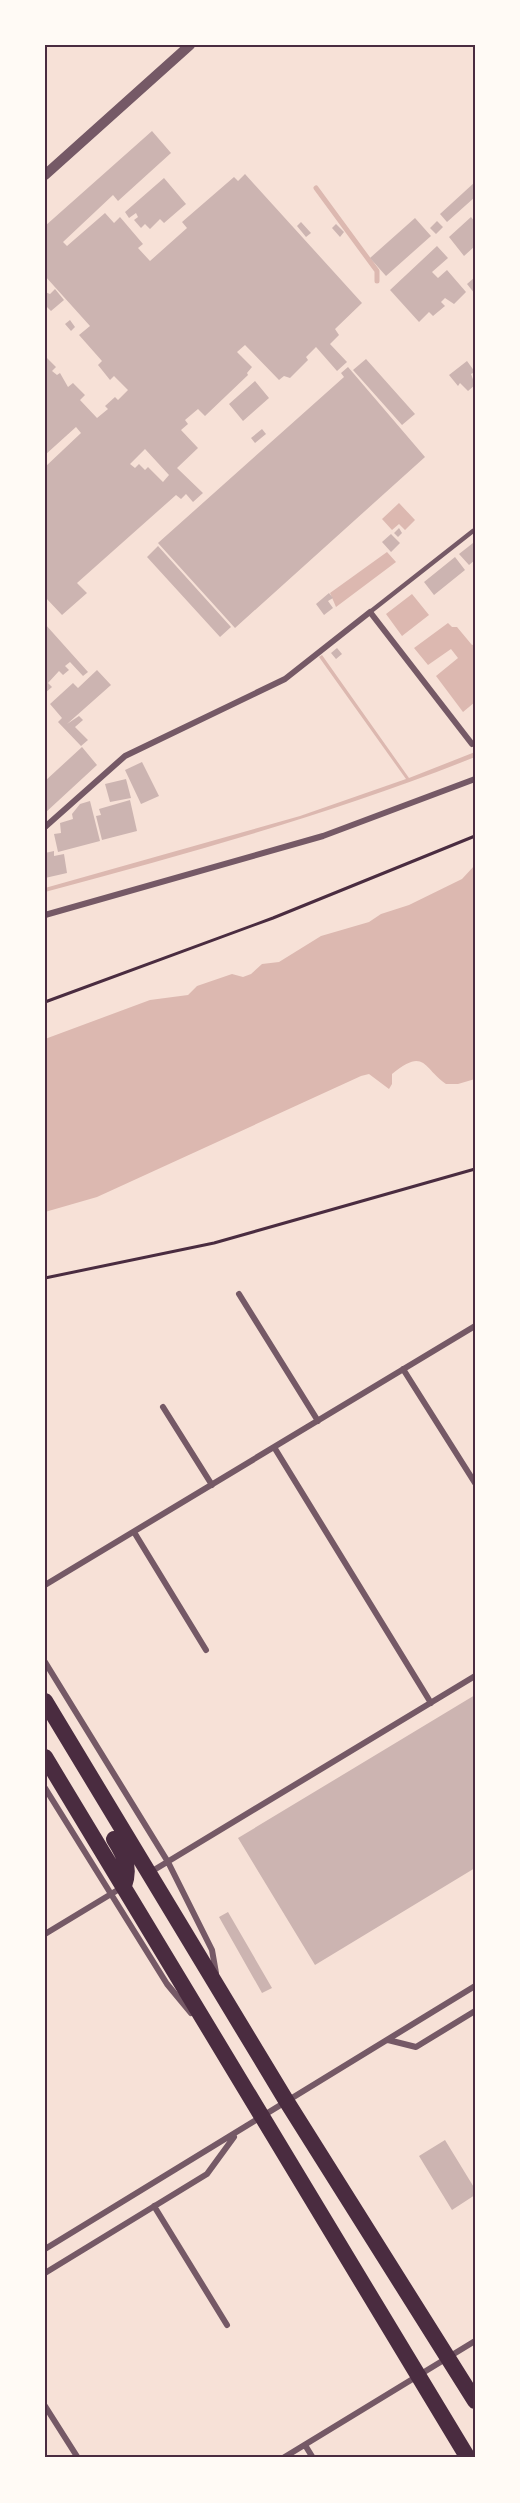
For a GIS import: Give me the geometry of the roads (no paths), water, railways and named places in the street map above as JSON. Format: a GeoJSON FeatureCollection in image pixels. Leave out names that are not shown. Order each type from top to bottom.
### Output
{"type":"FeatureCollection","features":[{"type":"Feature","properties":{"kind":"highway"},"geometry":{"type":"LineString","coordinates":[[48,1706],[287,2102],[475,2401]]}},
{"type":"Feature","properties":{"kind":"highway"},"geometry":{"type":"LineString","coordinates":[[48,1706],[78,1778],[125,1857],[127,1869],[116,1890]]}},
{"type":"Feature","properties":{"kind":"highway"},"geometry":{"type":"LineString","coordinates":[[45,1757],[116,1890],[224,2052],[468,2458]]}},
{"type":"Feature","properties":{"kind":"highway"},"geometry":{"type":"LineString","coordinates":[[148,1873],[139,1888],[141,1898],[184,1968],[224,2052]]}},
{"type":"Feature","properties":{"kind":"street"},"geometry":{"type":"LineString","coordinates":[[45,175],[190,45]]}},
{"type":"Feature","properties":{"kind":"street"},"geometry":{"type":"LineString","coordinates":[[45,827],[124,756],[285,679],[370,612],[472,744]]}},
{"type":"Feature","properties":{"kind":"street"},"geometry":{"type":"LineString","coordinates":[[45,915],[323,836],[475,779]]}},
{"type":"Feature","properties":{"kind":"street"},"geometry":{"type":"LineString","coordinates":[[239,1294],[318,1421]]}},
{"type":"Feature","properties":{"kind":"street"},"geometry":{"type":"LineString","coordinates":[[45,1585],[475,1326]]}},
{"type":"Feature","properties":{"kind":"street"},"geometry":{"type":"LineString","coordinates":[[403,1370],[475,1483]]}},
{"type":"Feature","properties":{"kind":"street"},"geometry":{"type":"LineString","coordinates":[[163,1407],[212,1485]]}},
{"type":"Feature","properties":{"kind":"street"},"geometry":{"type":"LineString","coordinates":[[273,1448],[430,1703]]}},
{"type":"Feature","properties":{"kind":"street"},"geometry":{"type":"LineString","coordinates":[[134,1532],[206,1650]]}},
{"type":"Feature","properties":{"kind":"street"},"geometry":{"type":"LineString","coordinates":[[45,1662],[168,1862],[212,1950],[221,1993]]}},
{"type":"Feature","properties":{"kind":"street"},"geometry":{"type":"LineString","coordinates":[[148,1873],[475,1676]]}},
{"type":"Feature","properties":{"kind":"street"},"geometry":{"type":"LineString","coordinates":[[45,1788],[116,1890],[45,1934]]}},
{"type":"Feature","properties":{"kind":"street"},"geometry":{"type":"LineString","coordinates":[[45,2249],[263,2118],[475,1986]]}},
{"type":"Feature","properties":{"kind":"street"},"geometry":{"type":"LineString","coordinates":[[387,2040],[416,2047],[475,2011]]}},
{"type":"Feature","properties":{"kind":"street"},"geometry":{"type":"LineString","coordinates":[[45,2273],[207,2174],[236,2134]]}},
{"type":"Feature","properties":{"kind":"street"},"geometry":{"type":"LineString","coordinates":[[154,2206],[227,2325]]}},
{"type":"Feature","properties":{"kind":"street"},"geometry":{"type":"LineString","coordinates":[[283,2458],[475,2341]]}},
{"type":"Feature","properties":{"kind":"street"},"geometry":{"type":"LineString","coordinates":[[45,2406],[78,2458]]}},
{"type":"Feature","properties":{"kind":"street"},"geometry":{"type":"LineString","coordinates":[[305,2445],[313,2458]]}},
{"type":"Feature","properties":{"kind":"lane"},"geometry":{"type":"LineString","coordinates":[[370,612],[473,531]]}},
{"type":"Feature","properties":{"kind":"waterway"},"geometry":{"type":"LineString","coordinates":[[316,188],[377,271],[377,281]]}}]}
